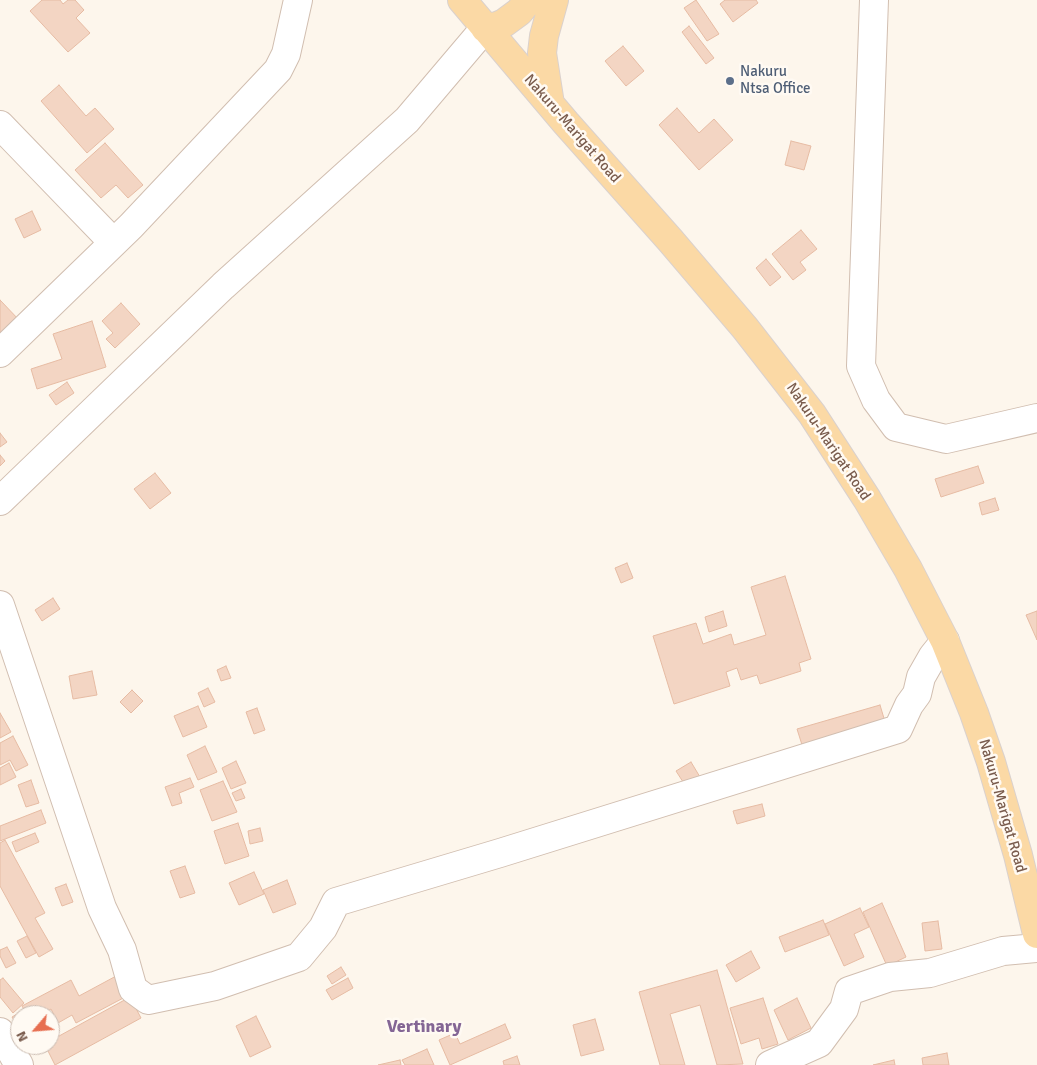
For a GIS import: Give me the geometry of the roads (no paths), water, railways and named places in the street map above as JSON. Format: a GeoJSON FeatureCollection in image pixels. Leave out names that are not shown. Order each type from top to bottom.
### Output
{"type":"FeatureCollection","features":[{"type":"Feature","properties":{"kind":"main road","name":"Nakuru-Marigat Road"},"geometry":{"type":"LineString","coordinates":[[462,0],[550,105],[745,328],[812,414],[868,499],[908,569],[945,641],[991,762],[1018,855],[1037,934]]}},
{"type":"Feature","properties":{"kind":"main road"},"geometry":{"type":"LineString","coordinates":[[492,0],[485,16],[485,28],[504,23],[519,12],[529,0]]}},
{"type":"Feature","properties":{"kind":"main road"},"geometry":{"type":"LineString","coordinates":[[550,105],[542,53],[544,36],[554,0]]}},
{"type":"Feature","properties":{"kind":"street"},"geometry":{"type":"LineString","coordinates":[[0,353],[131,226],[278,70],[286,54],[298,0]]}},
{"type":"Feature","properties":{"kind":"street"},"geometry":{"type":"LineString","coordinates":[[874,0],[861,366],[876,400],[896,427],[946,439],[1037,418]]}},
{"type":"Feature","properties":{"kind":"street"},"geometry":{"type":"LineString","coordinates":[[0,501],[223,286],[407,120],[485,28]]}},
{"type":"Feature","properties":{"kind":"street"},"geometry":{"type":"LineString","coordinates":[[0,125],[113,242]]}},
{"type":"Feature","properties":{"kind":"street"},"geometry":{"type":"LineString","coordinates":[[0,605],[102,908],[122,950],[133,989],[148,1000],[215,986],[300,957],[323,928],[336,902],[898,729],[917,694],[925,670],[945,641]]}},
{"type":"Feature","properties":{"kind":"street"},"geometry":{"type":"LineString","coordinates":[[770,1065],[819,1043],[844,1009],[850,991],[890,977],[930,973],[1003,951],[1037,948]]}},
{"type":"Feature","properties":{"kind":"street"},"geometry":{"type":"LineString","coordinates":[[0,1032],[19,1065]]}},
{"type":"Feature","properties":{"kind":"place","name":"Nakuru Ntsa Office"},"geometry":{"type":"Point","coordinates":[730,81]}},
{"type":"Feature","properties":{"kind":"district","name":"Vertinary"},"geometry":{"type":"Point","coordinates":[424,1027]}}]}
